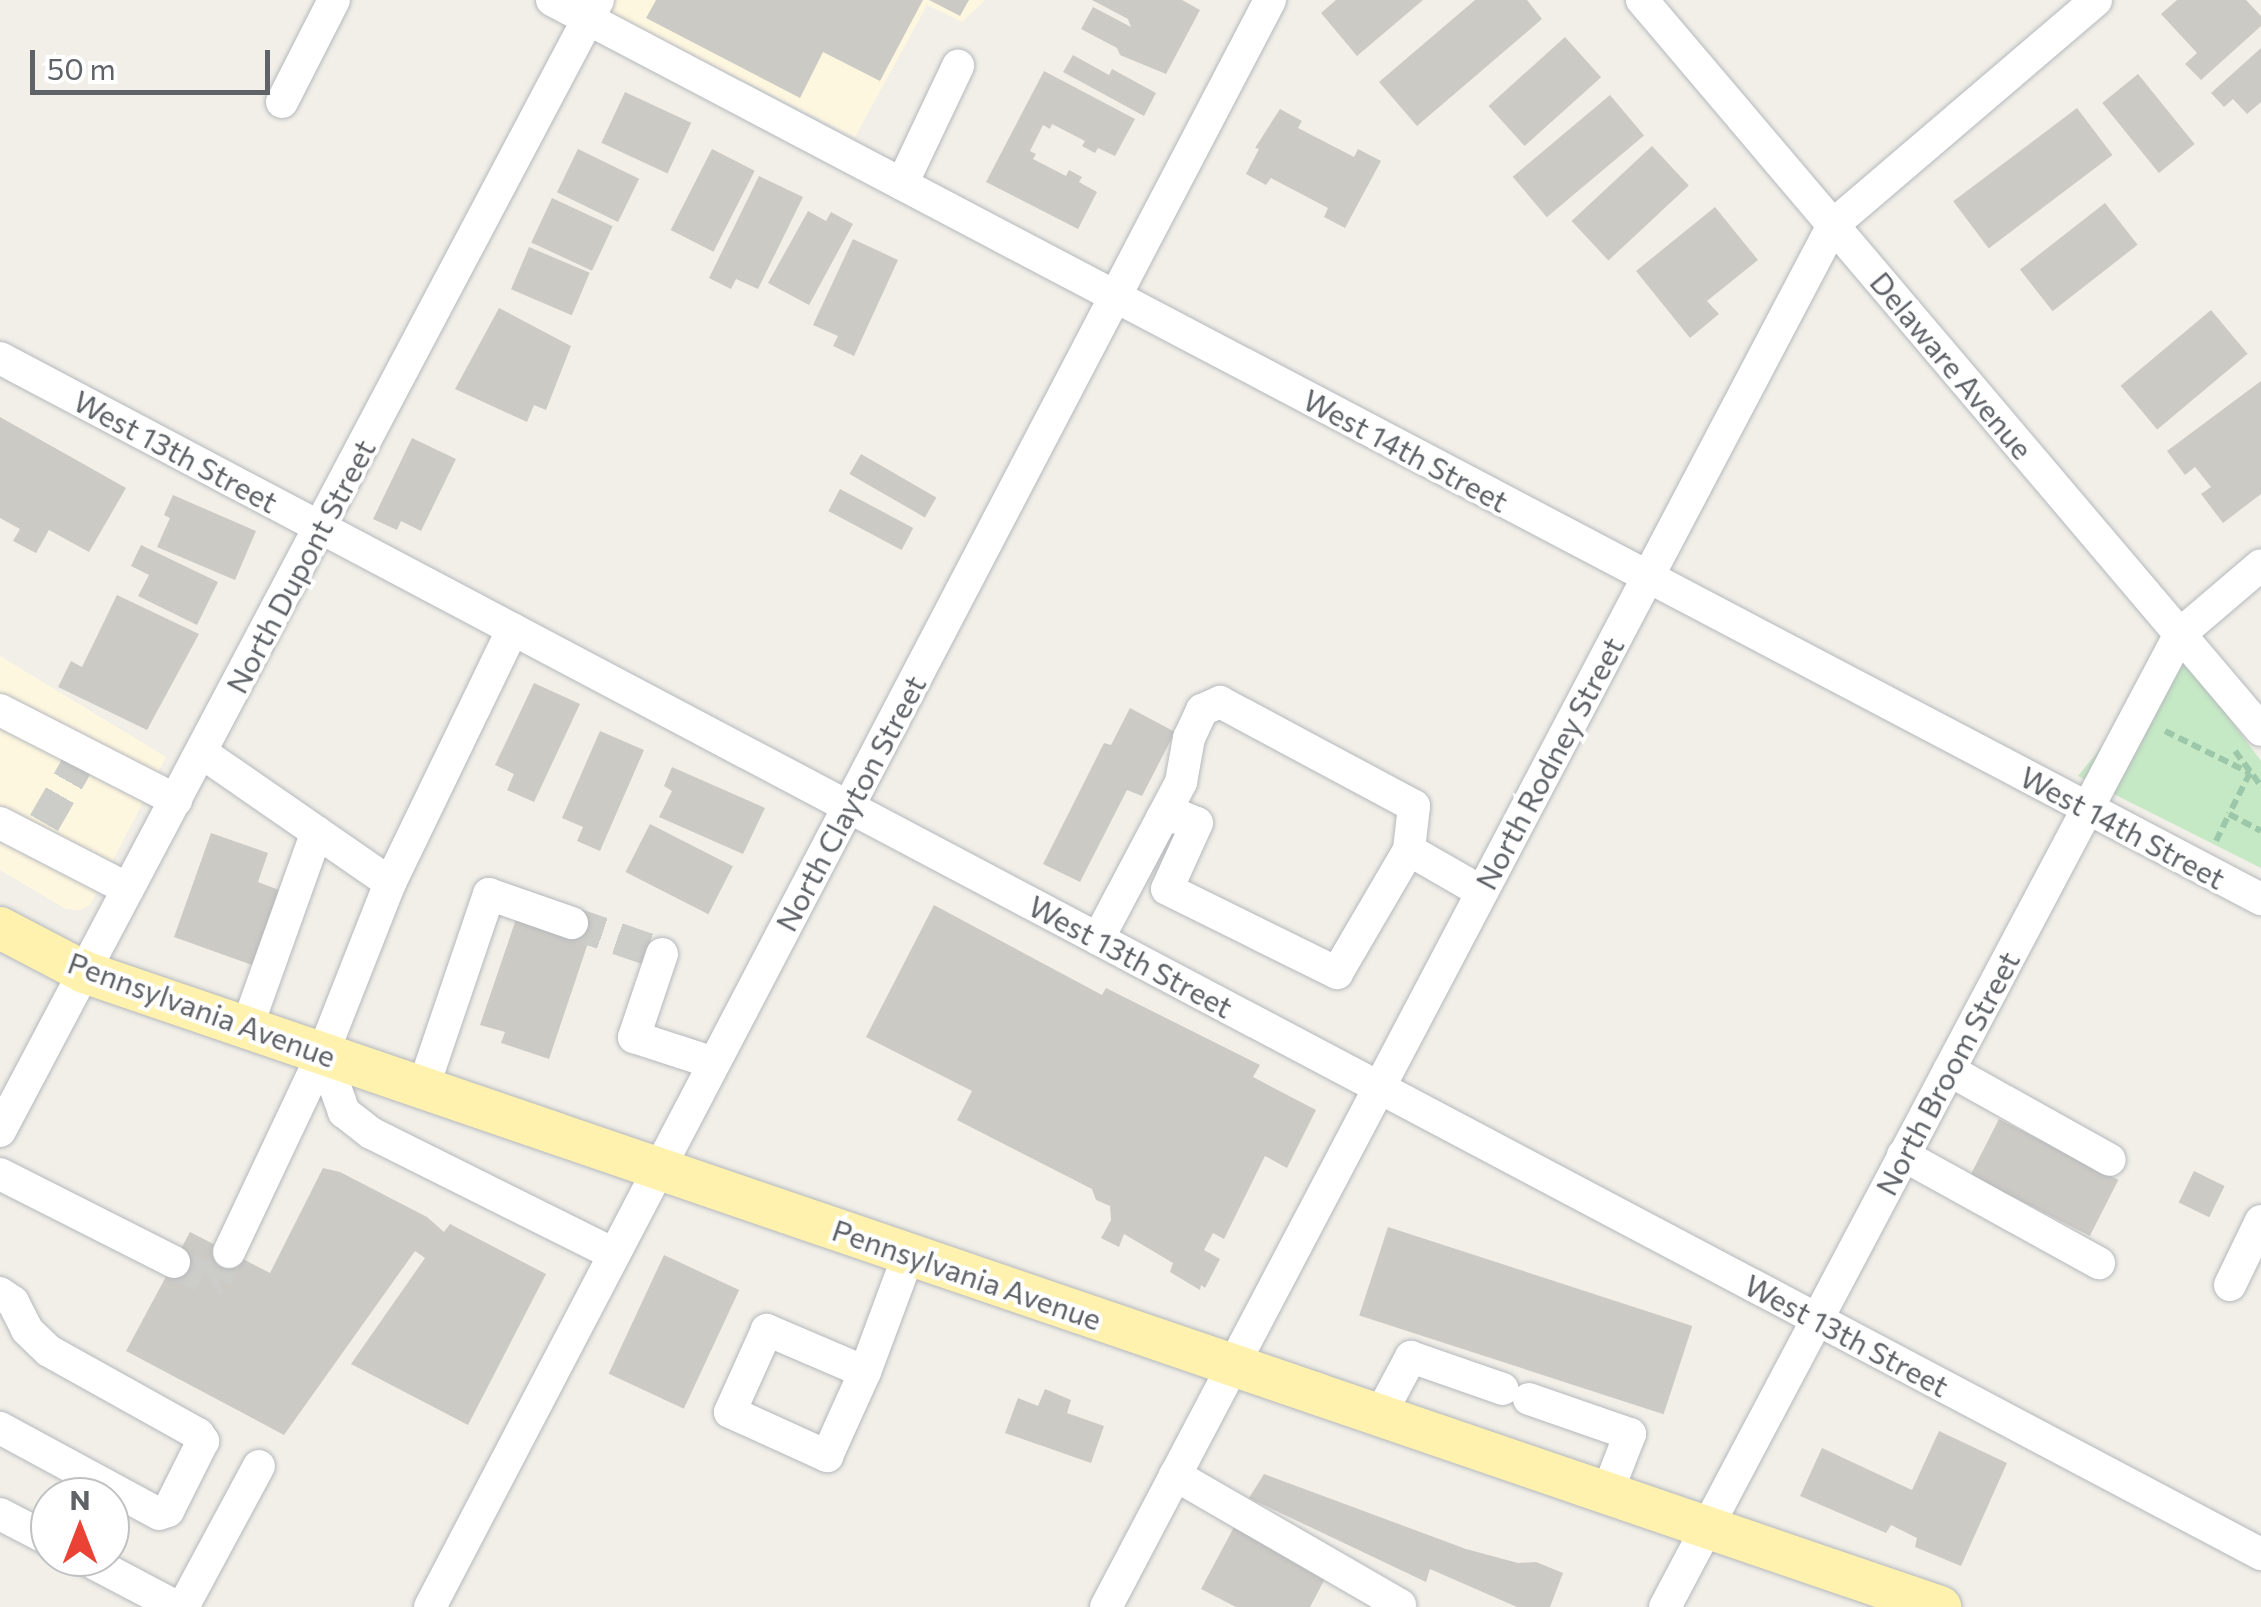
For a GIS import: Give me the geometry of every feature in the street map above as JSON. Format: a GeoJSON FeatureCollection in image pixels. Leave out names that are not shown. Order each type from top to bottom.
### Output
{"type":"FeatureCollection","features":[{"type":"Feature","properties":{"kind":"main road","name":"Pennsylvania Avenue"},"geometry":{"type":"LineString","coordinates":[[0,928],[84,972],[1940,1607]]}},
{"type":"Feature","properties":{"kind":"street"},"geometry":{"type":"LineString","coordinates":[[282,102],[334,0]]}},
{"type":"Feature","properties":{"kind":"street","name":"West 14th Street"},"geometry":{"type":"LineString","coordinates":[[552,0],[594,10],[902,184],[2261,899]]}},
{"type":"Feature","properties":{"kind":"street","name":"North Clayton Street"},"geometry":{"type":"LineString","coordinates":[[430,1607],[1270,0]]}},
{"type":"Feature","properties":{"kind":"street","name":"Delaware Avenue"},"geometry":{"type":"LineString","coordinates":[[1642,0],[2261,730]]}},
{"type":"Feature","properties":{"kind":"street","name":"North Rodney Street"},"geometry":{"type":"LineString","coordinates":[[1106,1607],[1833,225],[2096,0]]}},
{"type":"Feature","properties":{"kind":"street","name":"North Dupont Street"},"geometry":{"type":"LineString","coordinates":[[0,1131],[594,10]]}},
{"type":"Feature","properties":{"kind":"street"},"geometry":{"type":"LineString","coordinates":[[902,184],[958,66]]}},
{"type":"Feature","properties":{"kind":"street","name":"West 13th Street"},"geometry":{"type":"LineString","coordinates":[[0,358],[2261,1554]]}},
{"type":"Feature","properties":{"kind":"street","name":"North Broom Street"},"geometry":{"type":"LineString","coordinates":[[1665,1607],[2180,634],[2261,565]]}},
{"type":"Feature","properties":{"kind":"street"},"geometry":{"type":"LineString","coordinates":[[229,1252],[323,1053],[390,883],[513,629]]}},
{"type":"Feature","properties":{"kind":"street"},"geometry":{"type":"LineString","coordinates":[[1098,938],[1180,782],[1189,738],[1202,710],[1220,702],[1414,806],[1408,850],[1337,972],[1167,888],[1198,823],[1182,817],[1162,818]]}},
{"type":"Feature","properties":{"kind":"street"},"geometry":{"type":"LineString","coordinates":[[6,717],[81,759],[176,800]]}},
{"type":"Feature","properties":{"kind":"street"},"geometry":{"type":"LineString","coordinates":[[201,752],[390,883]]}},
{"type":"Feature","properties":{"kind":"street"},"geometry":{"type":"LineString","coordinates":[[0,823],[40,832],[128,889]]}},
{"type":"Feature","properties":{"kind":"street"},"geometry":{"type":"LineString","coordinates":[[247,1027],[317,832]]}},
{"type":"Feature","properties":{"kind":"street"},"geometry":{"type":"LineString","coordinates":[[1408,850],[1482,892]]}},
{"type":"Feature","properties":{"kind":"street"},"geometry":{"type":"LineString","coordinates":[[423,1088],[488,894],[572,923]]}},
{"type":"Feature","properties":{"kind":"street"},"geometry":{"type":"LineString","coordinates":[[662,954],[634,1037],[714,1062]]}},
{"type":"Feature","properties":{"kind":"street"},"geometry":{"type":"LineString","coordinates":[[323,1053],[344,1112],[371,1133],[614,1254]]}},
{"type":"Feature","properties":{"kind":"street"},"geometry":{"type":"LineString","coordinates":[[1950,1070],[2110,1160]]}},
{"type":"Feature","properties":{"kind":"street"},"geometry":{"type":"LineString","coordinates":[[1904,1155],[2099,1262]]}},
{"type":"Feature","properties":{"kind":"street"},"geometry":{"type":"LineString","coordinates":[[0,1174],[174,1262]]}},
{"type":"Feature","properties":{"kind":"street"},"geometry":{"type":"LineString","coordinates":[[2230,1285],[2261,1221]]}},
{"type":"Feature","properties":{"kind":"street"},"geometry":{"type":"LineString","coordinates":[[865,1372],[909,1254]]}},
{"type":"Feature","properties":{"kind":"street"},"geometry":{"type":"LineString","coordinates":[[0,1428],[159,1514],[168,1511],[203,1441],[198,1434],[49,1352],[4,1304]]}},
{"type":"Feature","properties":{"kind":"street"},"geometry":{"type":"LineString","coordinates":[[1380,1415],[1410,1357],[1630,1434],[1607,1493]]}},
{"type":"Feature","properties":{"kind":"street"},"geometry":{"type":"LineString","coordinates":[[121,1577],[180,1607],[259,1466]]}},
{"type":"Feature","properties":{"kind":"street"},"geometry":{"type":"LineString","coordinates":[[1175,1476],[1409,1606]]}},
{"type":"Feature","properties":{"kind":"street"},"geometry":{"type":"LineString","coordinates":[[0,1514],[30,1530]]}},
{"type":"Feature","properties":{"kind":"path"},"geometry":{"type":"LineString","coordinates":[[2157,747],[2173,716]]}},
{"type":"Feature","properties":{"kind":"path"},"geometry":{"type":"LineString","coordinates":[[2165,730],[2250,772]]}},
{"type":"Feature","properties":{"kind":"path"},"geometry":{"type":"LineString","coordinates":[[2229,744],[2261,786]]}},
{"type":"Feature","properties":{"kind":"path"},"geometry":{"type":"LineString","coordinates":[[2216,841],[2250,772]]}},
{"type":"Feature","properties":{"kind":"path"},"geometry":{"type":"LineString","coordinates":[[2229,814],[2261,831]]}},
{"type":"Feature","properties":{"kind":"shaded area"},"geometry":{"type":"Polygon","coordinates":[[[585,0],[985,0],[962,22],[927,5],[855,137],[585,0]]]}},
{"type":"Feature","properties":{"kind":"shaded area"},"geometry":{"type":"Polygon","coordinates":[[[0,656],[166,757],[90,905],[81,910],[66,909],[0,870],[0,656]]]}},
{"type":"Feature","properties":{"kind":"green space"},"geometry":{"type":"Polygon","coordinates":[[[2180,652],[2261,761],[2261,868],[2078,776],[2180,652]]]}},
{"type":"Feature","properties":{"kind":"building"},"geometry":{"type":"Polygon","coordinates":[[[656,0],[923,0],[880,81],[823,52],[800,98],[646,18],[656,0]]]}},
{"type":"Feature","properties":{"kind":"building"},"geometry":{"type":"Polygon","coordinates":[[[929,0],[969,0],[960,16],[929,0]]]}},
{"type":"Feature","properties":{"kind":"building"},"geometry":{"type":"Polygon","coordinates":[[[1092,0],[1182,0],[1200,10],[1166,74],[1120,55],[1117,48],[1081,29],[1093,7],[1131,27],[1128,19],[1092,0]]]}},
{"type":"Feature","properties":{"kind":"building"},"geometry":{"type":"Polygon","coordinates":[[[1336,0],[1423,0],[1357,56],[1321,13],[1336,0]]]}},
{"type":"Feature","properties":{"kind":"building"},"geometry":{"type":"Polygon","coordinates":[[[1475,0],[1527,0],[1542,19],[1417,126],[1379,82],[1475,0]]]}},
{"type":"Feature","properties":{"kind":"building"},"geometry":{"type":"Polygon","coordinates":[[[2177,0],[2246,0],[2261,16],[2261,26],[2201,80],[2185,64],[2197,53],[2161,14],[2177,0]]]}},
{"type":"Feature","properties":{"kind":"building"},"geometry":{"type":"Polygon","coordinates":[[[1565,37],[1601,77],[1525,146],[1488,106],[1565,37]]]}},
{"type":"Feature","properties":{"kind":"building"},"geometry":{"type":"Polygon","coordinates":[[[2261,48],[2261,102],[2247,114],[2233,99],[2224,107],[2211,93],[2261,48]]]}},
{"type":"Feature","properties":{"kind":"building"},"geometry":{"type":"Polygon","coordinates":[[[1073,55],[1109,75],[1112,69],[1156,93],[1144,116],[1063,72],[1073,55]]]}},
{"type":"Feature","properties":{"kind":"building"},"geometry":{"type":"Polygon","coordinates":[[[1044,71],[1135,119],[1115,156],[1098,148],[1095,153],[1082,146],[1085,141],[1052,124],[1050,129],[1043,125],[1030,151],[1036,154],[1033,159],[1066,176],[1069,170],[1082,177],[1079,182],[1097,192],[1078,229],[986,182],[1044,71]]]}},
{"type":"Feature","properties":{"kind":"building"},"geometry":{"type":"Polygon","coordinates":[[[2138,74],[2195,144],[2159,173],[2102,103],[2138,74]]]}},
{"type":"Feature","properties":{"kind":"building"},"geometry":{"type":"Polygon","coordinates":[[[625,92],[691,123],[667,174],[601,143],[625,92]]]}},
{"type":"Feature","properties":{"kind":"building"},"geometry":{"type":"Polygon","coordinates":[[[1610,95],[1644,136],[1547,217],[1513,177],[1610,95]]]}},
{"type":"Feature","properties":{"kind":"building"},"geometry":{"type":"Polygon","coordinates":[[[2077,108],[2113,155],[1989,248],[1953,201],[2077,108]]]}},
{"type":"Feature","properties":{"kind":"building"},"geometry":{"type":"Polygon","coordinates":[[[1280,109],[1302,121],[1298,128],[1354,157],[1358,149],[1381,161],[1345,228],[1324,217],[1328,208],[1271,178],[1266,185],[1246,174],[1259,149],[1255,148],[1280,109]]]}},
{"type":"Feature","properties":{"kind":"building"},"geometry":{"type":"Polygon","coordinates":[[[1652,146],[1689,185],[1608,261],[1572,221],[1652,146]]]}},
{"type":"Feature","properties":{"kind":"building"},"geometry":{"type":"Polygon","coordinates":[[[578,149],[639,179],[618,222],[557,192],[578,149]]]}},
{"type":"Feature","properties":{"kind":"building"},"geometry":{"type":"Polygon","coordinates":[[[712,149],[755,171],[713,252],[671,230],[712,149]]]}},
{"type":"Feature","properties":{"kind":"building"},"geometry":{"type":"Polygon","coordinates":[[[759,176],[803,197],[758,289],[736,279],[731,289],[709,278],[759,176]]]}},
{"type":"Feature","properties":{"kind":"building"},"geometry":{"type":"Polygon","coordinates":[[[552,198],[613,226],[592,271],[531,242],[552,198]]]}},
{"type":"Feature","properties":{"kind":"building"},"geometry":{"type":"Polygon","coordinates":[[[2105,203],[2138,245],[2053,311],[2020,269],[2105,203]]]}},
{"type":"Feature","properties":{"kind":"building"},"geometry":{"type":"Polygon","coordinates":[[[1715,207],[1758,260],[1707,301],[1719,314],[1690,338],[1636,271],[1715,207]]]}},
{"type":"Feature","properties":{"kind":"building"},"geometry":{"type":"Polygon","coordinates":[[[808,211],[826,221],[831,212],[853,224],[809,305],[768,283],[808,211]]]}},
{"type":"Feature","properties":{"kind":"building"},"geometry":{"type":"Polygon","coordinates":[[[853,239],[898,260],[854,356],[833,346],[838,336],[813,325],[853,239]]]}},
{"type":"Feature","properties":{"kind":"building"},"geometry":{"type":"Polygon","coordinates":[[[529,247],[590,273],[572,315],[511,289],[529,247]]]}},
{"type":"Feature","properties":{"kind":"building"},"geometry":{"type":"Polygon","coordinates":[[[499,308],[571,346],[546,410],[534,405],[527,422],[455,389],[499,308]]]}},
{"type":"Feature","properties":{"kind":"building"},"geometry":{"type":"Polygon","coordinates":[[[2211,310],[2248,354],[2157,430],[2121,386],[2211,310]]]}},
{"type":"Feature","properties":{"kind":"building"},"geometry":{"type":"Polygon","coordinates":[[[2261,381],[2261,494],[2223,523],[2201,494],[2211,487],[2195,467],[2185,475],[2167,451],[2261,381]]]}},
{"type":"Feature","properties":{"kind":"building"},"geometry":{"type":"Polygon","coordinates":[[[0,417],[126,488],[89,552],[49,530],[36,553],[13,541],[20,529],[0,518],[0,417]]]}},
{"type":"Feature","properties":{"kind":"building"},"geometry":{"type":"Polygon","coordinates":[[[412,438],[456,459],[421,531],[401,521],[397,530],[373,519],[412,438]]]}},
{"type":"Feature","properties":{"kind":"building"},"geometry":{"type":"Polygon","coordinates":[[[861,454],[936,498],[925,517],[850,474],[861,454]]]}},
{"type":"Feature","properties":{"kind":"building"},"geometry":{"type":"Polygon","coordinates":[[[840,489],[913,528],[902,550],[828,511],[840,489]]]}},
{"type":"Feature","properties":{"kind":"building"},"geometry":{"type":"Polygon","coordinates":[[[173,495],[256,531],[235,580],[157,547],[170,518],[164,515],[173,495]]]}},
{"type":"Feature","properties":{"kind":"building"},"geometry":{"type":"Polygon","coordinates":[[[141,545],[218,582],[197,625],[138,596],[149,575],[131,566],[141,545]]]}},
{"type":"Feature","properties":{"kind":"building"},"geometry":{"type":"Polygon","coordinates":[[[117,595],[199,634],[147,730],[58,687],[71,661],[82,667],[117,595]]]}},
{"type":"Feature","properties":{"kind":"building"},"geometry":{"type":"Polygon","coordinates":[[[534,683],[580,704],[534,802],[507,790],[514,774],[495,765],[534,683]]]}},
{"type":"Feature","properties":{"kind":"building"},"geometry":{"type":"Polygon","coordinates":[[[1130,708],[1175,732],[1142,796],[1127,790],[1080,882],[1043,864],[1104,743],[1111,745],[1130,708]]]}},
{"type":"Feature","properties":{"kind":"building"},"geometry":{"type":"Polygon","coordinates":[[[600,731],[644,750],[600,851],[577,841],[583,827],[562,818],[600,731]]]}},
{"type":"Feature","properties":{"kind":"building"},"geometry":{"type":"Polygon","coordinates":[[[672,767],[765,808],[743,854],[659,817],[672,791],[664,786],[672,767]]]}},
{"type":"Feature","properties":{"kind":"building"},"geometry":{"type":"Polygon","coordinates":[[[650,824],[733,866],[708,914],[625,872],[650,824]]]}},
{"type":"Feature","properties":{"kind":"building"},"geometry":{"type":"Polygon","coordinates":[[[211,833],[268,853],[258,882],[279,890],[252,965],[174,937],[211,833]]]}},
{"type":"Feature","properties":{"kind":"building"},"geometry":{"type":"Polygon","coordinates":[[[934,905],[1102,995],[1106,988],[1260,1065],[1253,1077],[1316,1110],[1287,1168],[1265,1156],[1224,1239],[1213,1233],[1204,1250],[1220,1259],[1205,1288],[1201,1285],[1200,1290],[1170,1272],[1173,1263],[1124,1234],[1119,1247],[1101,1238],[1111,1220],[1110,1206],[1096,1200],[1092,1189],[957,1120],[972,1091],[866,1037],[934,905]]]}},
{"type":"Feature","properties":{"kind":"building"},"geometry":{"type":"Polygon","coordinates":[[[516,919],[588,943],[549,1059],[501,1043],[505,1032],[480,1025],[516,919]]]}},
{"type":"Feature","properties":{"kind":"building"},"geometry":{"type":"Polygon","coordinates":[[[1999,1119],[2118,1180],[2090,1236],[1970,1175],[1999,1119]]]}},
{"type":"Feature","properties":{"kind":"building"},"geometry":{"type":"Polygon","coordinates":[[[323,1168],[340,1172],[427,1217],[444,1232],[450,1224],[546,1274],[468,1425],[351,1364],[425,1258],[415,1251],[284,1435],[126,1351],[190,1232],[270,1273],[323,1168]]]}},
{"type":"Feature","properties":{"kind":"building"},"geometry":{"type":"Polygon","coordinates":[[[2194,1171],[2225,1186],[2209,1217],[2179,1202],[2194,1171]]]}},
{"type":"Feature","properties":{"kind":"building"},"geometry":{"type":"Polygon","coordinates":[[[1388,1227],[1692,1326],[1664,1414],[1359,1315],[1388,1227]]]}},
{"type":"Feature","properties":{"kind":"building"},"geometry":{"type":"Polygon","coordinates":[[[664,1255],[739,1290],[684,1409],[609,1374],[664,1255]]]}},
{"type":"Feature","properties":{"kind":"building"},"geometry":{"type":"Polygon","coordinates":[[[1045,1389],[1071,1400],[1067,1413],[1104,1426],[1091,1463],[1005,1433],[1018,1398],[1038,1406],[1045,1389]]]}},
{"type":"Feature","properties":{"kind":"building"},"geometry":{"type":"Polygon","coordinates":[[[1939,1431],[2007,1463],[1961,1566],[1915,1547],[1917,1538],[1891,1525],[1886,1533],[1800,1496],[1822,1448],[1912,1490],[1939,1431]]]}},
{"type":"Feature","properties":{"kind":"building"},"geometry":{"type":"Polygon","coordinates":[[[1264,1474],[1466,1549],[1518,1563],[1536,1562],[1563,1573],[1550,1607],[1517,1607],[1430,1569],[1426,1582],[1249,1498],[1264,1474]]]}},
{"type":"Feature","properties":{"kind":"building"},"geometry":{"type":"Polygon","coordinates":[[[1234,1527],[1327,1575],[1310,1607],[1236,1607],[1201,1589],[1234,1527]]]}},
{"type":"Feature","properties":{"kind":"tunnel"},"geometry":{"type":"LineString","coordinates":[[44,823],[79,762]]}},
{"type":"Feature","properties":{"kind":"tunnel"},"geometry":{"type":"LineString","coordinates":[[572,923],[662,954]]}},
{"type":"Feature","properties":{"kind":"tunnel"},"geometry":{"type":"LineString","coordinates":[[174,1262],[211,1281],[217,1278],[229,1252]]}}]}
